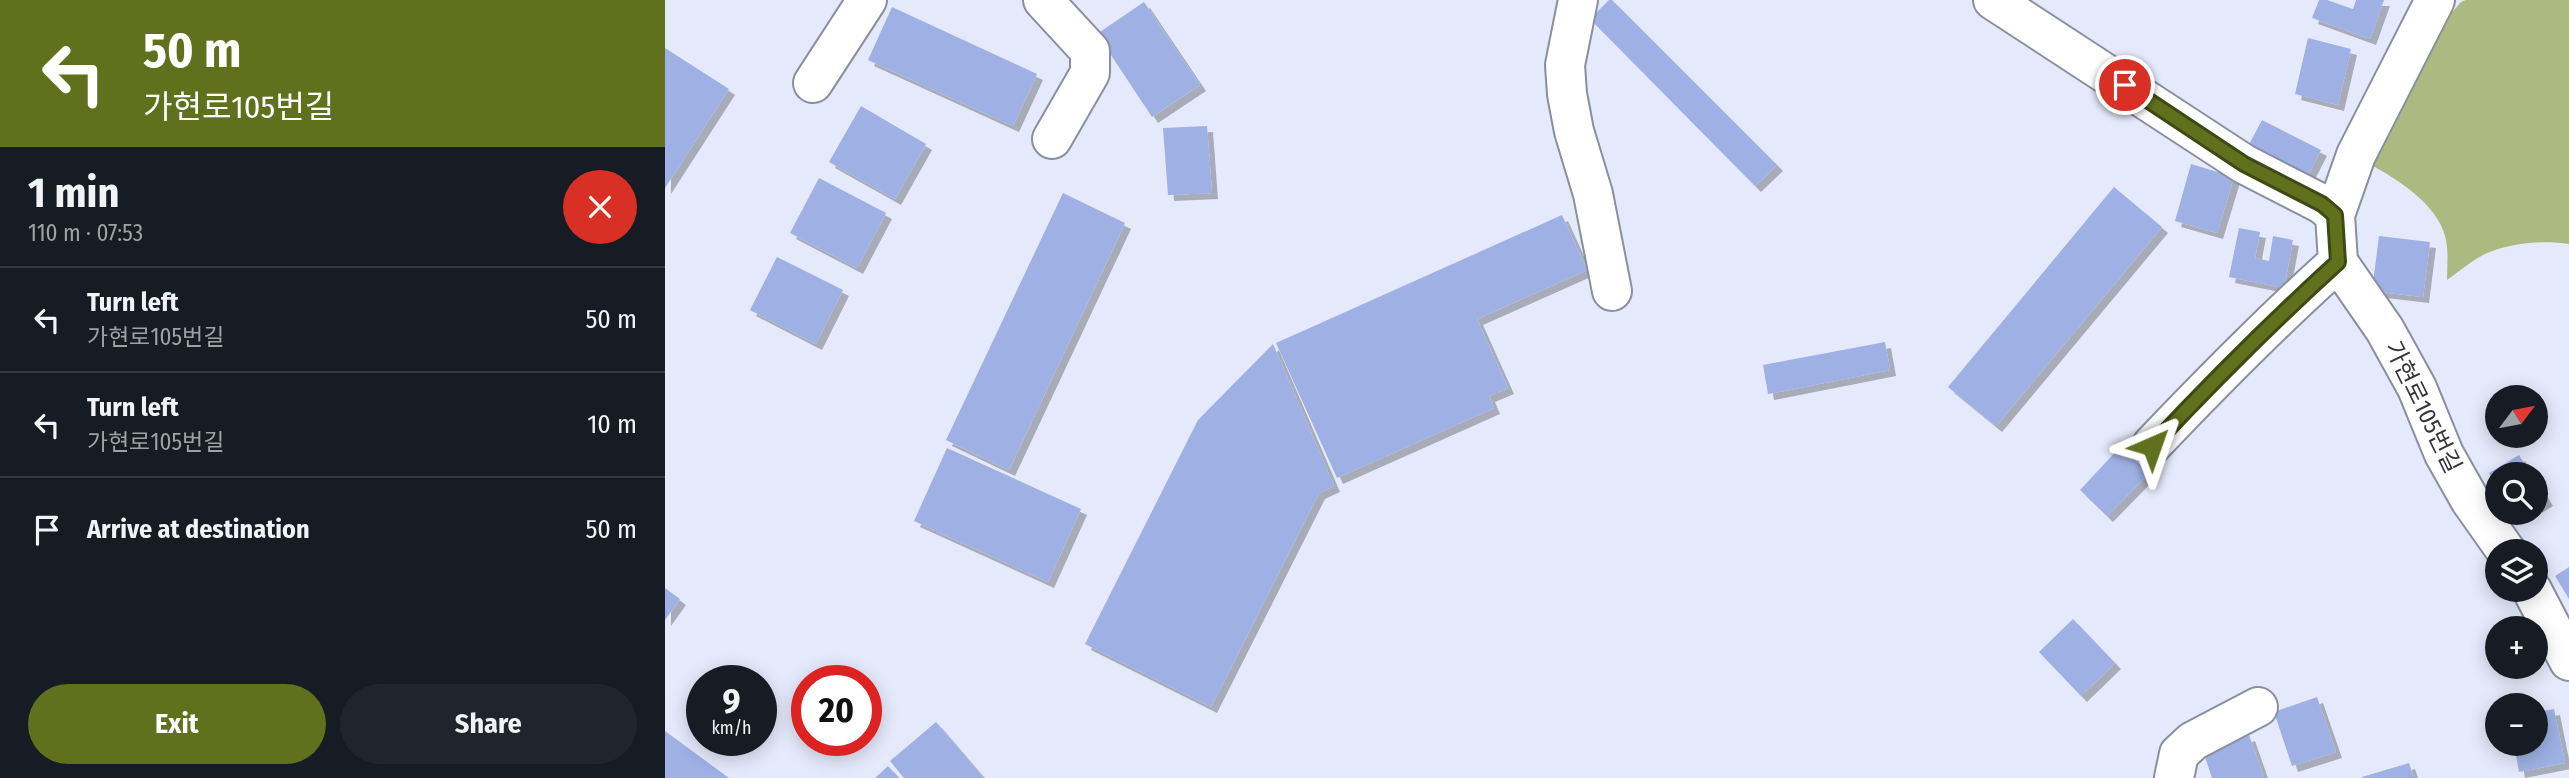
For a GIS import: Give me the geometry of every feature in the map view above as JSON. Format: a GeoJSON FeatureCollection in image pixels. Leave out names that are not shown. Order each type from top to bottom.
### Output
{"type":"FeatureCollection","features":[{"type":"Feature","properties":{"kind":"lane"},"geometry":{"type":"LineString","coordinates":[[813,83],[867,0]]}},
{"type":"Feature","properties":{"kind":"lane"},"geometry":{"type":"LineString","coordinates":[[1043,0],[1090,51],[1090,73],[1052,139]]}},
{"type":"Feature","properties":{"kind":"lane"},"geometry":{"type":"LineString","coordinates":[[1578,0],[1565,65],[1567,94],[1574,131],[1593,194],[1612,291]]}},
{"type":"Feature","properties":{"kind":"lane"},"geometry":{"type":"LineString","coordinates":[[1993,0],[2244,164],[2322,204],[2335,215]]}},
{"type":"Feature","properties":{"kind":"lane"},"geometry":{"type":"LineString","coordinates":[[2152,446],[2229,365],[2338,262],[2335,215],[2355,156],[2435,0]]}},
{"type":"Feature","properties":{"kind":"lane","name":"가현로105번길"},"geometry":{"type":"LineString","coordinates":[[2338,262],[2385,330],[2417,388],[2444,454],[2470,500],[2498,539]]}},
{"type":"Feature","properties":{"kind":"lane"},"geometry":{"type":"LineString","coordinates":[[2538,602],[2569,661]]}},
{"type":"Feature","properties":{"kind":"lane"},"geometry":{"type":"LineString","coordinates":[[2174,778],[2179,754],[2193,741],[2258,707]]}},
{"type":"Feature","properties":{"kind":"green space"},"geometry":{"type":"Polygon","coordinates":[[[2466,0],[2569,0],[2569,244],[2548,242],[2503,248],[2478,258],[2447,280],[2446,241],[2441,224],[2434,213],[2403,184],[2369,164],[2449,16],[2466,0]]]}},
{"type":"Feature","properties":{"kind":"building"},"geometry":{"type":"Polygon","coordinates":[[[1612,0],[1777,165],[1755,186],[1590,19],[1612,0]]]}},
{"type":"Feature","properties":{"kind":"building"},"geometry":{"type":"Polygon","coordinates":[[[2319,0],[2353,9],[2356,0],[2384,0],[2370,39],[2312,18],[2319,0]]]}},
{"type":"Feature","properties":{"kind":"building"},"geometry":{"type":"Polygon","coordinates":[[[1144,2],[1200,85],[1152,117],[1097,34],[1144,2]]]}},
{"type":"Feature","properties":{"kind":"building"},"geometry":{"type":"Polygon","coordinates":[[[892,7],[1037,74],[1013,126],[868,60],[892,7]]]}},
{"type":"Feature","properties":{"kind":"building"},"geometry":{"type":"Polygon","coordinates":[[[2308,38],[2351,49],[2338,105],[2295,94],[2308,38]]]}},
{"type":"Feature","properties":{"kind":"building"},"geometry":{"type":"Polygon","coordinates":[[[665,48],[729,89],[665,188],[665,48]]]}},
{"type":"Feature","properties":{"kind":"building"},"geometry":{"type":"Polygon","coordinates":[[[861,106],[926,144],[895,199],[829,162],[861,106]]]}},
{"type":"Feature","properties":{"kind":"building"},"geometry":{"type":"Polygon","coordinates":[[[2262,120],[2321,150],[2304,183],[2245,152],[2262,120]]]}},
{"type":"Feature","properties":{"kind":"building"},"geometry":{"type":"Polygon","coordinates":[[[1207,126],[1212,193],[1168,195],[1163,128],[1207,126]]]}},
{"type":"Feature","properties":{"kind":"building"},"geometry":{"type":"Polygon","coordinates":[[[2191,164],[2234,177],[2217,233],[2175,221],[2191,164]]]}},
{"type":"Feature","properties":{"kind":"building"},"geometry":{"type":"Polygon","coordinates":[[[819,178],[886,213],[857,268],[790,233],[819,178]]]}},
{"type":"Feature","properties":{"kind":"building"},"geometry":{"type":"Polygon","coordinates":[[[2114,187],[2162,227],[1996,426],[1948,387],[2114,187]]]}},
{"type":"Feature","properties":{"kind":"building"},"geometry":{"type":"Polygon","coordinates":[[[1063,193],[1125,223],[1009,470],[946,440],[1063,193]]]}},
{"type":"Feature","properties":{"kind":"building"},"geometry":{"type":"Polygon","coordinates":[[[1562,215],[1587,270],[1477,319],[1508,388],[1489,396],[1494,408],[1337,478],[1276,343],[1562,215]]]}},
{"type":"Feature","properties":{"kind":"building"},"geometry":{"type":"Polygon","coordinates":[[[2239,228],[2260,232],[2255,258],[2269,261],[2273,236],[2293,240],[2284,288],[2229,277],[2239,228]]]}},
{"type":"Feature","properties":{"kind":"building"},"geometry":{"type":"Polygon","coordinates":[[[2379,236],[2430,242],[2423,297],[2372,291],[2379,236]]]}},
{"type":"Feature","properties":{"kind":"building"},"geometry":{"type":"Polygon","coordinates":[[[777,257],[843,290],[816,344],[750,310],[777,257]]]}},
{"type":"Feature","properties":{"kind":"building"},"geometry":{"type":"Polygon","coordinates":[[[1885,342],[1890,370],[1768,394],[1763,365],[1885,342]]]}},
{"type":"Feature","properties":{"kind":"building"},"geometry":{"type":"Polygon","coordinates":[[[1273,344],[1334,486],[1319,493],[1211,707],[1085,644],[1198,420],[1273,344]]]}},
{"type":"Feature","properties":{"kind":"building"},"geometry":{"type":"Polygon","coordinates":[[[2121,446],[2149,473],[2107,516],[2080,490],[2121,446]]]}},
{"type":"Feature","properties":{"kind":"building"},"geometry":{"type":"Polygon","coordinates":[[[947,448],[1081,509],[1048,582],[914,521],[947,448]]]}},
{"type":"Feature","properties":{"kind":"building"},"geometry":{"type":"Polygon","coordinates":[[[2519,455],[2523,462],[2507,462],[2519,455]]]}},
{"type":"Feature","properties":{"kind":"building"},"geometry":{"type":"Polygon","coordinates":[[[2569,567],[2569,599],[2555,576],[2569,567]]]}},
{"type":"Feature","properties":{"kind":"building"},"geometry":{"type":"Polygon","coordinates":[[[665,588],[680,599],[665,620],[665,588]]]}},
{"type":"Feature","properties":{"kind":"building"},"geometry":{"type":"Polygon","coordinates":[[[2073,619],[2115,663],[2081,696],[2039,652],[2073,619]]]}},
{"type":"Feature","properties":{"kind":"building"},"geometry":{"type":"Polygon","coordinates":[[[2317,697],[2336,752],[2292,766],[2274,712],[2317,697]]]}},
{"type":"Feature","properties":{"kind":"building"},"geometry":{"type":"Polygon","coordinates":[[[2554,709],[2565,763],[2519,772],[2516,756],[2548,756],[2548,710],[2554,709]]]}},
{"type":"Feature","properties":{"kind":"building"},"geometry":{"type":"Polygon","coordinates":[[[936,722],[984,778],[904,778],[890,761],[936,722]]]}},
{"type":"Feature","properties":{"kind":"building"},"geometry":{"type":"Polygon","coordinates":[[[665,731],[686,746],[686,756],[699,756],[729,778],[665,778],[665,731]]]}},
{"type":"Feature","properties":{"kind":"building"},"geometry":{"type":"Polygon","coordinates":[[[2249,735],[2264,778],[2212,778],[2203,751],[2249,735]]]}},
{"type":"Feature","properties":{"kind":"building"},"geometry":{"type":"Polygon","coordinates":[[[2409,763],[2414,778],[2362,778],[2362,777],[2409,763]]]}},
{"type":"Feature","properties":{"kind":"building"},"geometry":{"type":"Polygon","coordinates":[[[888,766],[899,778],[875,778],[888,766]]]}},
{"type":"Feature","properties":{"kind":"route"},"geometry":{"type":"LineString","coordinates":[[2125,85],[2244,164],[2322,204],[2335,215],[2338,262],[2219,374],[2152,446]]}}]}
